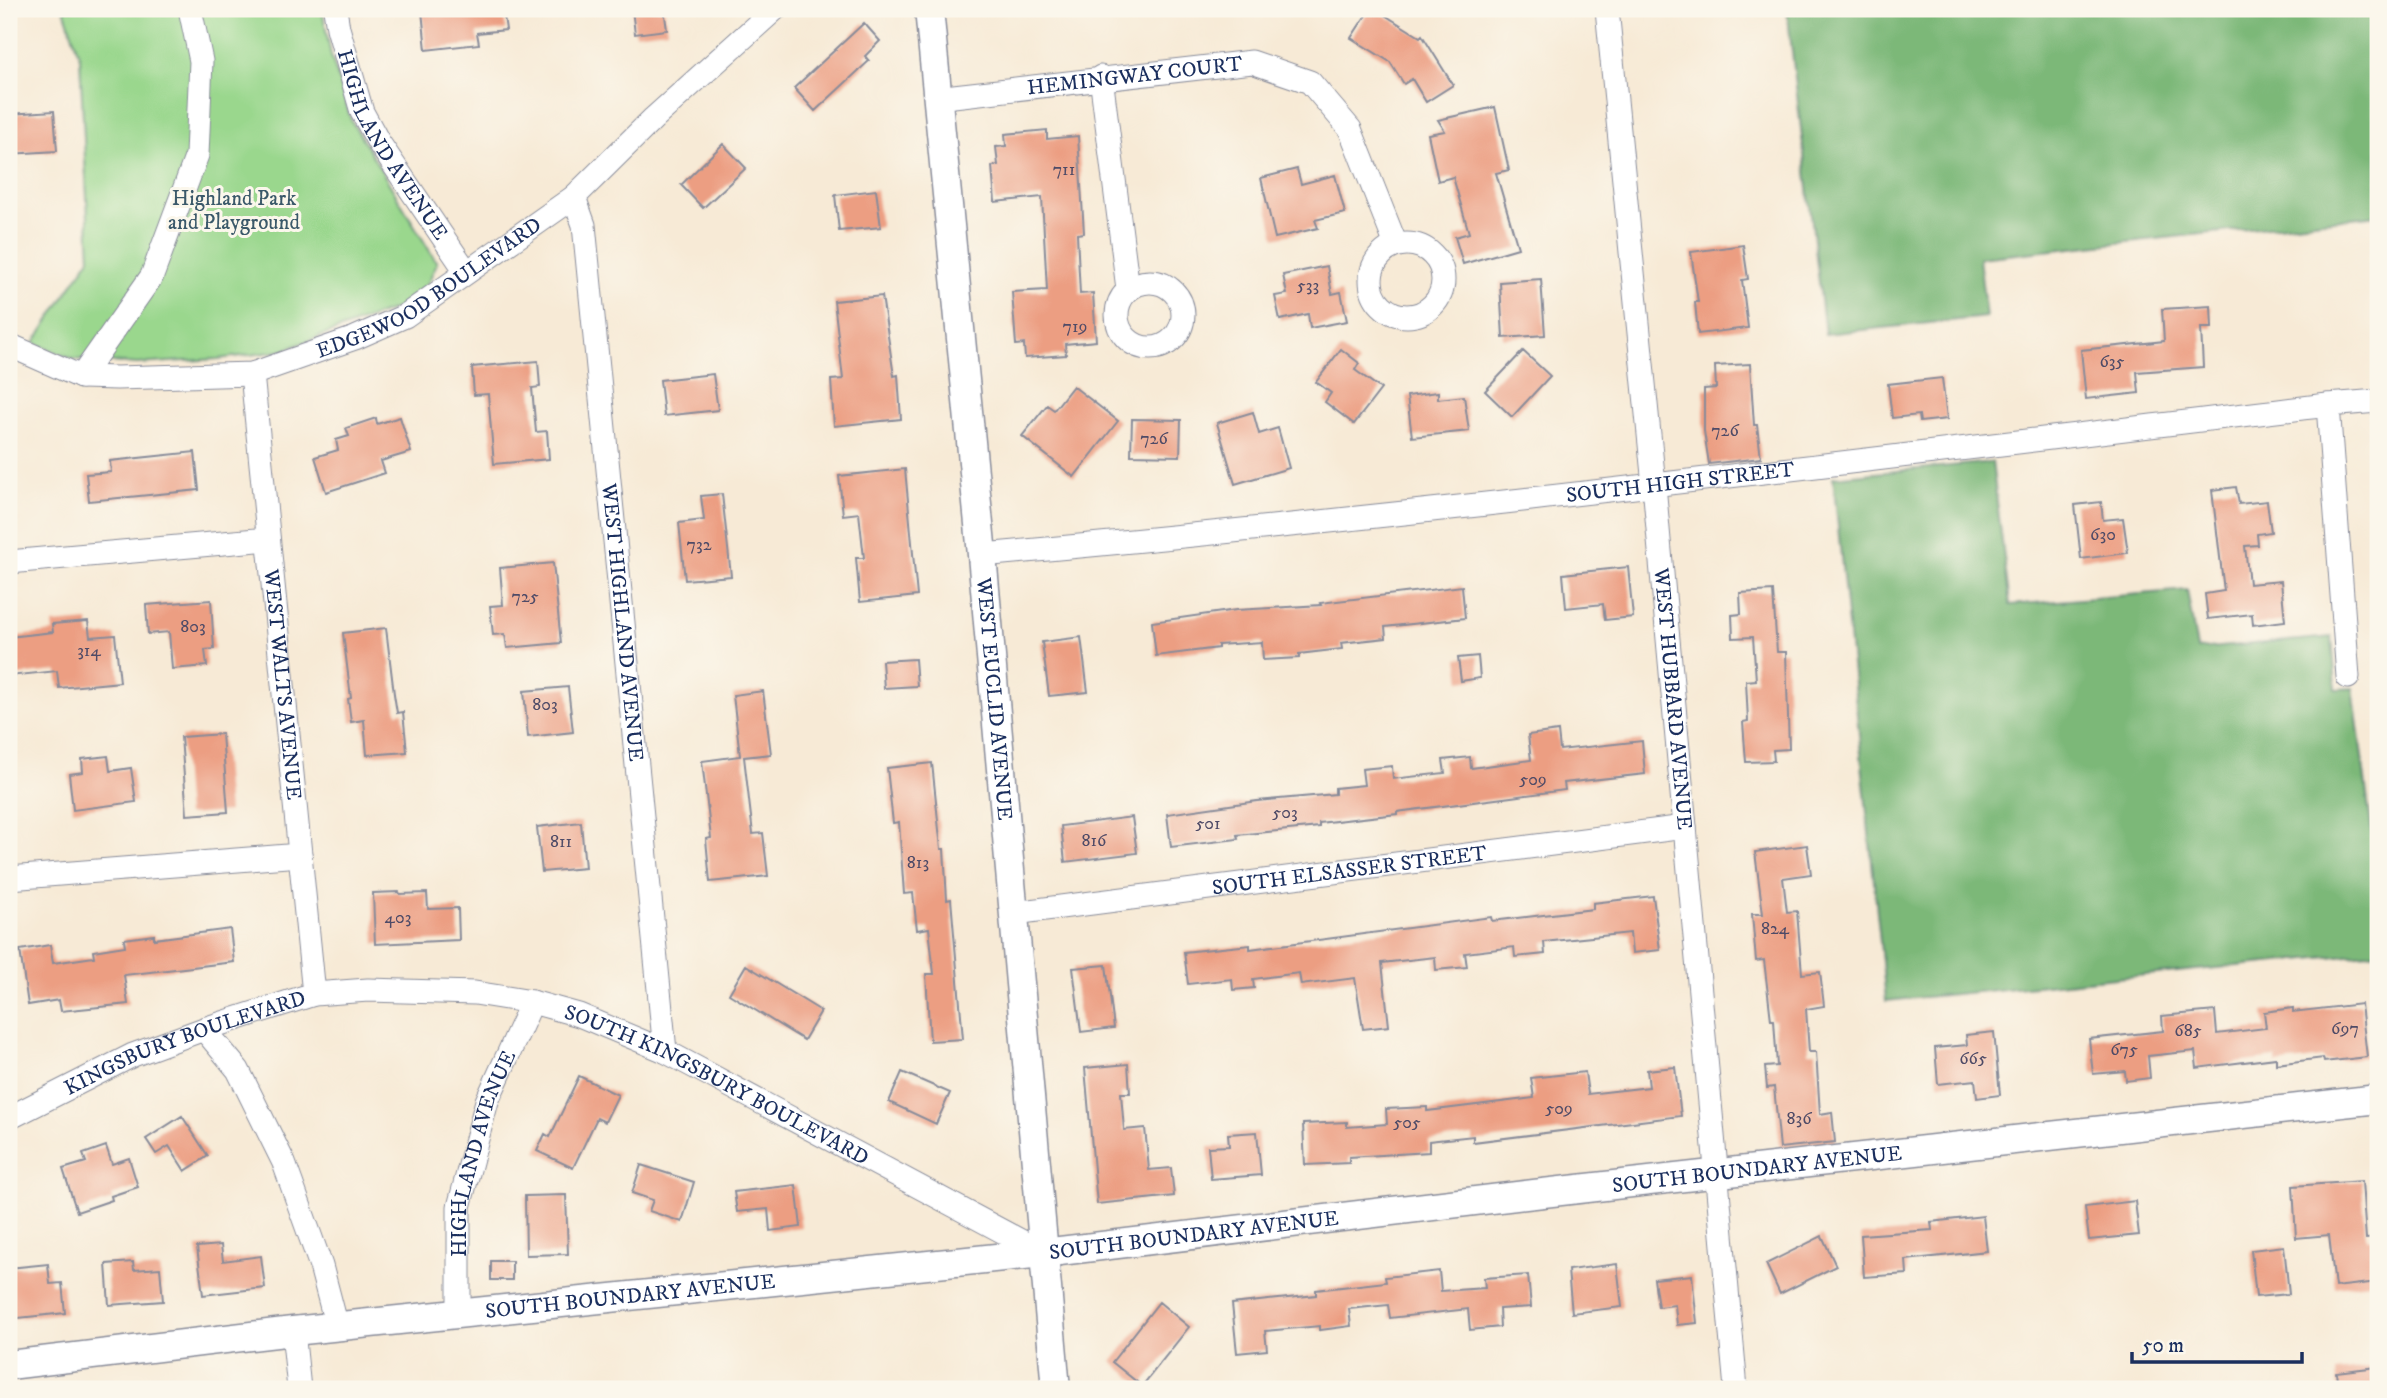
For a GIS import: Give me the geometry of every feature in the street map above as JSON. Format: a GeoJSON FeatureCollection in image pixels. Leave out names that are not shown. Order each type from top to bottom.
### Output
{"type":"FeatureCollection","features":[{"type":"Feature","properties":{"kind":"street"},"geometry":{"type":"LineString","coordinates":[[81,377],[152,276],[197,155],[201,61],[190,9]]}},
{"type":"Feature","properties":{"kind":"street","name":"HIGHLAND AVENUE"},"geometry":{"type":"LineString","coordinates":[[335,9],[362,112],[379,143],[466,271]]}},
{"type":"Feature","properties":{"kind":"street","name":"EDGEWOOD BOULEVARD"},"geometry":{"type":"LineString","coordinates":[[9,345],[81,377],[252,374],[355,338],[405,316],[574,197],[654,118],[775,9]]}},
{"type":"Feature","properties":{"kind":"street","name":"WEST EUCLID AVENUE"},"geometry":{"type":"LineString","coordinates":[[929,9],[982,555],[1056,1389]]}},
{"type":"Feature","properties":{"kind":"street","name":"WEST HUBBARD AVENUE"},"geometry":{"type":"LineString","coordinates":[[1607,9],[1654,485],[1736,1389]]}},
{"type":"Feature","properties":{"kind":"street","name":"HEMINGWAY COURT"},"geometry":{"type":"LineString","coordinates":[[936,98],[1101,77],[1252,62],[1310,82],[1350,129],[1396,245]]}},
{"type":"Feature","properties":{"kind":"street"},"geometry":{"type":"LineString","coordinates":[[1101,77],[1128,289]]}},
{"type":"Feature","properties":{"kind":"street","name":"WEST HIGHLAND AVENUE"},"geometry":{"type":"LineString","coordinates":[[574,197],[584,225],[665,1051]]}},
{"type":"Feature","properties":{"kind":"street","name":"WEST WALTS AVENUE"},"geometry":{"type":"LineString","coordinates":[[252,374],[314,994]]}},
{"type":"Feature","properties":{"kind":"street","name":"SOUTH HIGH STREET"},"geometry":{"type":"LineString","coordinates":[[982,555],[1229,533],[2378,401]]}},
{"type":"Feature","properties":{"kind":"street"},"geometry":{"type":"LineString","coordinates":[[2328,405],[2348,677]]}},
{"type":"Feature","properties":{"kind":"street"},"geometry":{"type":"LineString","coordinates":[[9,562],[268,539]]}},
{"type":"Feature","properties":{"kind":"street","name":"SOUTH ELSASSER STREET"},"geometry":{"type":"LineString","coordinates":[[1014,913],[1685,827]]}},
{"type":"Feature","properties":{"kind":"street"},"geometry":{"type":"LineString","coordinates":[[9,878],[300,855]]}},
{"type":"Feature","properties":{"kind":"street","name":"SOUTH KINGSBURY BOULEVARD"},"geometry":{"type":"LineString","coordinates":[[368,990],[475,993],[532,1002],[579,1015],[665,1051],[1042,1253]]}},
{"type":"Feature","properties":{"kind":"street","name":"KINGSBURY BOULEVARD"},"geometry":{"type":"LineString","coordinates":[[9,1118],[133,1055],[204,1029],[314,994],[368,990]]}},
{"type":"Feature","properties":{"kind":"street","name":"HIGHLAND AVENUE"},"geometry":{"type":"LineString","coordinates":[[459,1313],[458,1207],[486,1101],[532,1002]]}},
{"type":"Feature","properties":{"kind":"street"},"geometry":{"type":"LineString","coordinates":[[204,1029],[239,1070],[284,1163],[321,1266],[337,1327]]}},
{"type":"Feature","properties":{"kind":"street","name":"SOUTH BOUNDARY AVENUE"},"geometry":{"type":"LineString","coordinates":[[9,1365],[459,1313],[1042,1253],[2378,1099]]}},
{"type":"Feature","properties":{"kind":"street"},"geometry":{"type":"LineString","coordinates":[[293,1331],[299,1389]]}},
{"type":"Feature","properties":{"kind":"green space","name":"Highland Park and Playground"},"geometry":{"type":"Polygon","coordinates":[[[64,9],[322,9],[331,56],[351,120],[437,263],[428,283],[400,307],[281,351],[218,359],[137,364],[73,359],[34,343],[90,258],[80,58],[64,9]]]}},
{"type":"Feature","properties":{"kind":"green space"},"geometry":{"type":"Polygon","coordinates":[[[1787,9],[2378,9],[2378,215],[1979,258],[1986,317],[1825,334],[1787,9]]]}},
{"type":"Feature","properties":{"kind":"green space"},"geometry":{"type":"Polygon","coordinates":[[[1992,462],[2010,605],[2187,590],[2197,649],[2332,637],[2336,689],[2353,688],[2378,879],[2378,952],[1886,1001],[1833,477],[1992,462]]]}},
{"type":"Feature","properties":{"kind":"building"},"geometry":{"type":"Polygon","coordinates":[[[503,9],[506,30],[477,33],[479,44],[426,50],[422,11],[503,9]]]}},
{"type":"Feature","properties":{"kind":"building"},"geometry":{"type":"Polygon","coordinates":[[[632,9],[664,9],[667,30],[635,34],[632,9]]]}},
{"type":"Feature","properties":{"kind":"building"},"geometry":{"type":"Polygon","coordinates":[[[1370,9],[1375,9],[1420,37],[1422,35],[1453,85],[1426,102],[1412,79],[1404,84],[1390,62],[1351,38],[1370,9]]]}},
{"type":"Feature","properties":{"kind":"building"},"geometry":{"type":"Polygon","coordinates":[[[864,23],[880,41],[865,56],[869,61],[815,111],[794,88],[864,23]]]}},
{"type":"Feature","properties":{"kind":"building"},"geometry":{"type":"Polygon","coordinates":[[[1495,107],[1509,170],[1496,173],[1518,248],[1463,264],[1455,237],[1469,233],[1453,177],[1438,181],[1428,134],[1445,131],[1438,120],[1495,107]]]}},
{"type":"Feature","properties":{"kind":"building"},"geometry":{"type":"Polygon","coordinates":[[[54,111],[57,151],[9,154],[9,114],[54,111]]]}},
{"type":"Feature","properties":{"kind":"building"},"geometry":{"type":"Polygon","coordinates":[[[1047,130],[1047,139],[1078,136],[1084,233],[1077,234],[1080,294],[1093,293],[1096,341],[1065,344],[1066,355],[1025,358],[1024,344],[1016,345],[1012,292],[1047,290],[1042,197],[995,202],[992,166],[998,165],[996,147],[1006,146],[1005,134],[1047,130]]]}},
{"type":"Feature","properties":{"kind":"building"},"geometry":{"type":"Polygon","coordinates":[[[723,144],[746,168],[703,208],[681,185],[723,144]]]}},
{"type":"Feature","properties":{"kind":"building"},"geometry":{"type":"Polygon","coordinates":[[[1297,169],[1301,184],[1335,175],[1345,213],[1315,220],[1318,228],[1275,238],[1261,178],[1297,169]]]}},
{"type":"Feature","properties":{"kind":"building"},"geometry":{"type":"Polygon","coordinates":[[[876,190],[881,227],[839,231],[835,195],[876,190]]]}},
{"type":"Feature","properties":{"kind":"building"},"geometry":{"type":"Polygon","coordinates":[[[1743,245],[1748,279],[1742,280],[1748,328],[1698,334],[1695,302],[1698,302],[1691,252],[1743,245]]]}},
{"type":"Feature","properties":{"kind":"building"},"geometry":{"type":"Polygon","coordinates":[[[1327,266],[1332,294],[1341,292],[1347,321],[1310,328],[1308,314],[1280,320],[1275,296],[1287,294],[1283,275],[1327,266]]]}},
{"type":"Feature","properties":{"kind":"building"},"geometry":{"type":"Polygon","coordinates":[[[1541,279],[1545,335],[1503,338],[1500,282],[1541,279]]]}},
{"type":"Feature","properties":{"kind":"building"},"geometry":{"type":"Polygon","coordinates":[[[882,296],[894,376],[898,375],[901,419],[834,426],[831,380],[843,379],[834,301],[882,296]]]}},
{"type":"Feature","properties":{"kind":"building"},"geometry":{"type":"Polygon","coordinates":[[[2211,306],[2212,328],[2201,328],[2203,367],[2137,372],[2139,393],[2086,399],[2081,350],[2164,341],[2162,309],[2211,306]]]}},
{"type":"Feature","properties":{"kind":"building"},"geometry":{"type":"Polygon","coordinates":[[[1341,349],[1359,363],[1355,370],[1381,389],[1354,424],[1325,402],[1331,393],[1316,382],[1341,349]]]}},
{"type":"Feature","properties":{"kind":"building"},"geometry":{"type":"Polygon","coordinates":[[[1523,351],[1550,376],[1512,417],[1485,391],[1523,351]]]}},
{"type":"Feature","properties":{"kind":"building"},"geometry":{"type":"Polygon","coordinates":[[[538,361],[540,387],[532,388],[536,432],[547,431],[549,459],[494,464],[488,394],[474,395],[472,367],[538,361]]]}},
{"type":"Feature","properties":{"kind":"building"},"geometry":{"type":"Polygon","coordinates":[[[1750,364],[1754,425],[1757,425],[1761,458],[1709,464],[1704,431],[1704,389],[1716,388],[1715,366],[1750,364]]]}},
{"type":"Feature","properties":{"kind":"building"},"geometry":{"type":"Polygon","coordinates":[[[713,374],[718,410],[664,416],[660,380],[713,374]]]}},
{"type":"Feature","properties":{"kind":"building"},"geometry":{"type":"Polygon","coordinates":[[[1942,378],[1947,419],[1920,422],[1919,415],[1892,418],[1888,384],[1942,378]]]}},
{"type":"Feature","properties":{"kind":"building"},"geometry":{"type":"Polygon","coordinates":[[[1073,386],[1118,421],[1074,477],[1022,436],[1047,405],[1054,410],[1073,386]]]}},
{"type":"Feature","properties":{"kind":"building"},"geometry":{"type":"Polygon","coordinates":[[[1438,392],[1438,399],[1464,396],[1469,431],[1412,437],[1407,396],[1438,392]]]}},
{"type":"Feature","properties":{"kind":"building"},"geometry":{"type":"Polygon","coordinates":[[[1253,412],[1259,434],[1278,428],[1289,468],[1235,484],[1217,423],[1253,412]]]}},
{"type":"Feature","properties":{"kind":"building"},"geometry":{"type":"Polygon","coordinates":[[[400,417],[411,452],[381,461],[385,473],[326,492],[315,457],[338,450],[336,440],[349,436],[346,428],[376,418],[377,424],[400,417]]]}},
{"type":"Feature","properties":{"kind":"building"},"geometry":{"type":"Polygon","coordinates":[[[1132,419],[1181,420],[1180,456],[1131,455],[1132,419]]]}},
{"type":"Feature","properties":{"kind":"building"},"geometry":{"type":"Polygon","coordinates":[[[195,452],[199,490],[89,501],[86,474],[111,472],[110,461],[195,452]]]}},
{"type":"Feature","properties":{"kind":"building"},"geometry":{"type":"Polygon","coordinates":[[[905,469],[917,596],[860,602],[856,558],[864,558],[859,513],[843,515],[839,476],[905,469]]]}},
{"type":"Feature","properties":{"kind":"building"},"geometry":{"type":"Polygon","coordinates":[[[2236,487],[2239,504],[2267,501],[2271,532],[2257,534],[2258,545],[2245,546],[2249,584],[2281,581],[2285,621],[2253,625],[2252,614],[2208,619],[2205,594],[2224,591],[2212,490],[2236,487]]]}},
{"type":"Feature","properties":{"kind":"building"},"geometry":{"type":"Polygon","coordinates":[[[722,494],[731,576],[685,580],[679,523],[704,520],[701,496],[722,494]]]}},
{"type":"Feature","properties":{"kind":"building"},"geometry":{"type":"Polygon","coordinates":[[[2101,502],[2103,520],[2123,518],[2128,553],[2081,559],[2075,505],[2101,502]]]}},
{"type":"Feature","properties":{"kind":"building"},"geometry":{"type":"Polygon","coordinates":[[[553,563],[561,643],[507,648],[505,634],[493,635],[490,606],[503,605],[500,568],[553,563]]]}},
{"type":"Feature","properties":{"kind":"building"},"geometry":{"type":"Polygon","coordinates":[[[1628,567],[1633,617],[1605,620],[1603,604],[1566,608],[1563,574],[1628,567]]]}},
{"type":"Feature","properties":{"kind":"building"},"geometry":{"type":"Polygon","coordinates":[[[1462,586],[1465,618],[1385,627],[1386,638],[1341,643],[1342,649],[1299,654],[1299,658],[1263,660],[1262,642],[1218,645],[1218,648],[1156,656],[1152,622],[1236,610],[1321,605],[1320,603],[1462,586]]]}},
{"type":"Feature","properties":{"kind":"building"},"geometry":{"type":"Polygon","coordinates":[[[1773,591],[1777,652],[1786,652],[1789,749],[1773,750],[1774,761],[1746,762],[1743,722],[1748,721],[1746,681],[1756,680],[1753,637],[1733,638],[1732,615],[1741,614],[1740,593],[1773,591]]]}},
{"type":"Feature","properties":{"kind":"building"},"geometry":{"type":"Polygon","coordinates":[[[211,600],[214,649],[205,650],[207,666],[172,669],[169,632],[148,634],[146,605],[211,600]]]}},
{"type":"Feature","properties":{"kind":"building"},"geometry":{"type":"Polygon","coordinates":[[[88,621],[90,637],[115,635],[120,682],[59,688],[57,671],[9,676],[9,637],[53,632],[52,624],[88,621]]]}},
{"type":"Feature","properties":{"kind":"building"},"geometry":{"type":"Polygon","coordinates":[[[386,628],[397,713],[403,712],[407,752],[367,755],[364,720],[351,722],[348,699],[351,698],[343,633],[386,628]]]}},
{"type":"Feature","properties":{"kind":"building"},"geometry":{"type":"Polygon","coordinates":[[[1081,637],[1088,692],[1049,696],[1042,642],[1081,637]]]}},
{"type":"Feature","properties":{"kind":"building"},"geometry":{"type":"Polygon","coordinates":[[[1478,656],[1480,678],[1461,681],[1458,658],[1478,656]]]}},
{"type":"Feature","properties":{"kind":"building"},"geometry":{"type":"Polygon","coordinates":[[[915,659],[917,686],[884,688],[882,661],[915,659]]]}},
{"type":"Feature","properties":{"kind":"building"},"geometry":{"type":"Polygon","coordinates":[[[568,687],[573,732],[528,737],[524,691],[568,687]]]}},
{"type":"Feature","properties":{"kind":"building"},"geometry":{"type":"Polygon","coordinates":[[[763,691],[771,754],[744,757],[753,834],[763,833],[768,876],[710,882],[706,839],[711,838],[702,761],[740,756],[733,695],[763,691]]]}},
{"type":"Feature","properties":{"kind":"building"},"geometry":{"type":"Polygon","coordinates":[[[1558,731],[1560,750],[1642,741],[1645,774],[1564,783],[1565,790],[1319,823],[1319,827],[1237,835],[1238,839],[1171,847],[1167,814],[1257,801],[1335,794],[1335,788],[1364,785],[1362,769],[1392,766],[1393,779],[1445,773],[1443,760],[1470,757],[1471,768],[1531,760],[1528,735],[1558,731]]]}},
{"type":"Feature","properties":{"kind":"building"},"geometry":{"type":"Polygon","coordinates":[[[222,734],[228,812],[187,815],[181,737],[222,734]]]}},
{"type":"Feature","properties":{"kind":"building"},"geometry":{"type":"Polygon","coordinates":[[[108,756],[110,771],[131,768],[136,802],[73,810],[69,774],[83,772],[82,759],[108,756]]]}},
{"type":"Feature","properties":{"kind":"building"},"geometry":{"type":"Polygon","coordinates":[[[932,763],[941,849],[944,849],[947,900],[951,899],[963,1039],[930,1041],[926,974],[934,974],[929,928],[917,930],[913,893],[904,894],[899,822],[893,823],[887,768],[932,763]]]}},
{"type":"Feature","properties":{"kind":"building"},"geometry":{"type":"Polygon","coordinates":[[[1132,817],[1137,853],[1065,862],[1061,826],[1132,817]]]}},
{"type":"Feature","properties":{"kind":"building"},"geometry":{"type":"Polygon","coordinates":[[[581,822],[585,868],[542,872],[537,827],[581,822]]]}},
{"type":"Feature","properties":{"kind":"building"},"geometry":{"type":"Polygon","coordinates":[[[1807,845],[1811,874],[1783,878],[1787,912],[1797,911],[1802,974],[1820,972],[1824,1006],[1806,1009],[1809,1052],[1816,1052],[1820,1114],[1832,1112],[1835,1142],[1780,1148],[1774,1087],[1767,1088],[1765,1067],[1777,1066],[1774,1020],[1771,1020],[1764,960],[1756,961],[1752,914],[1763,914],[1755,852],[1807,845]]]}},
{"type":"Feature","properties":{"kind":"building"},"geometry":{"type":"Polygon","coordinates":[[[373,893],[427,893],[428,909],[458,908],[459,940],[375,944],[373,893]]]}},
{"type":"Feature","properties":{"kind":"building"},"geometry":{"type":"Polygon","coordinates":[[[1653,896],[1660,950],[1632,953],[1630,933],[1544,942],[1545,954],[1515,957],[1514,947],[1465,953],[1467,967],[1436,970],[1435,957],[1382,963],[1389,1026],[1363,1029],[1355,978],[1301,985],[1299,973],[1253,979],[1254,988],[1233,990],[1232,979],[1188,984],[1184,952],[1250,945],[1250,949],[1491,917],[1492,921],[1593,909],[1593,903],[1653,896]]]}},
{"type":"Feature","properties":{"kind":"building"},"geometry":{"type":"Polygon","coordinates":[[[230,929],[234,962],[124,975],[128,1004],[61,1011],[59,1000],[28,1005],[20,950],[50,945],[53,963],[94,957],[93,951],[125,946],[124,939],[154,935],[154,939],[230,929]]]}},
{"type":"Feature","properties":{"kind":"building"},"geometry":{"type":"Polygon","coordinates":[[[746,965],[821,1011],[804,1040],[729,994],[746,965]]]}},
{"type":"Feature","properties":{"kind":"building"},"geometry":{"type":"Polygon","coordinates":[[[1106,965],[1114,1028],[1081,1032],[1073,968],[1106,965]]]}},
{"type":"Feature","properties":{"kind":"building"},"geometry":{"type":"Polygon","coordinates":[[[2361,1004],[2367,1057],[2324,1062],[2323,1058],[2276,1064],[2276,1058],[2197,1068],[2195,1051],[2148,1056],[2150,1078],[2126,1081],[2125,1071],[2093,1074],[2089,1039],[2163,1031],[2162,1016],[2215,1011],[2217,1034],[2266,1028],[2264,1012],[2293,1008],[2293,1012],[2361,1004]]]}},
{"type":"Feature","properties":{"kind":"building"},"geometry":{"type":"Polygon","coordinates":[[[1994,1032],[2000,1095],[1977,1098],[1975,1080],[1938,1084],[1935,1048],[1967,1045],[1966,1035],[1994,1032]]]}},
{"type":"Feature","properties":{"kind":"building"},"geometry":{"type":"Polygon","coordinates":[[[1128,1064],[1130,1093],[1121,1093],[1124,1130],[1145,1128],[1149,1170],[1171,1168],[1174,1196],[1097,1204],[1085,1068],[1128,1064]]]}},
{"type":"Feature","properties":{"kind":"building"},"geometry":{"type":"Polygon","coordinates":[[[1675,1067],[1681,1116],[1473,1142],[1473,1136],[1429,1141],[1429,1152],[1349,1157],[1349,1163],[1305,1165],[1303,1124],[1347,1122],[1347,1127],[1387,1124],[1386,1109],[1427,1107],[1427,1111],[1534,1098],[1531,1078],[1585,1072],[1588,1094],[1649,1087],[1647,1070],[1675,1067]]]}},
{"type":"Feature","properties":{"kind":"building"},"geometry":{"type":"Polygon","coordinates":[[[902,1072],[950,1093],[936,1124],[889,1102],[902,1072]]]}},
{"type":"Feature","properties":{"kind":"building"},"geometry":{"type":"Polygon","coordinates":[[[579,1076],[618,1095],[605,1122],[597,1118],[573,1168],[537,1151],[545,1134],[550,1137],[579,1076]]]}},
{"type":"Feature","properties":{"kind":"building"},"geometry":{"type":"Polygon","coordinates":[[[182,1116],[208,1156],[185,1171],[169,1146],[156,1154],[146,1139],[182,1116]]]}},
{"type":"Feature","properties":{"kind":"building"},"geometry":{"type":"Polygon","coordinates":[[[1257,1132],[1261,1175],[1211,1179],[1208,1147],[1229,1146],[1228,1134],[1257,1132]]]}},
{"type":"Feature","properties":{"kind":"building"},"geometry":{"type":"Polygon","coordinates":[[[106,1146],[112,1164],[129,1158],[138,1187],[111,1196],[112,1200],[77,1212],[63,1169],[86,1162],[83,1154],[106,1146]]]}},
{"type":"Feature","properties":{"kind":"building"},"geometry":{"type":"Polygon","coordinates":[[[641,1165],[694,1182],[682,1222],[649,1211],[653,1200],[632,1193],[641,1165]]]}},
{"type":"Feature","properties":{"kind":"building"},"geometry":{"type":"Polygon","coordinates":[[[2362,1181],[2366,1239],[2377,1238],[2378,1282],[2335,1287],[2329,1235],[2296,1238],[2293,1186],[2362,1181]]]}},
{"type":"Feature","properties":{"kind":"building"},"geometry":{"type":"Polygon","coordinates":[[[796,1185],[801,1227],[770,1231],[768,1209],[737,1212],[734,1192],[796,1185]]]}},
{"type":"Feature","properties":{"kind":"building"},"geometry":{"type":"Polygon","coordinates":[[[566,1195],[568,1254],[526,1255],[525,1196],[566,1195]]]}},
{"type":"Feature","properties":{"kind":"building"},"geometry":{"type":"Polygon","coordinates":[[[2135,1201],[2139,1235],[2089,1240],[2085,1207],[2135,1201]]]}},
{"type":"Feature","properties":{"kind":"building"},"geometry":{"type":"Polygon","coordinates":[[[1983,1216],[1987,1251],[1906,1260],[1907,1274],[1864,1277],[1861,1235],[1932,1230],[1931,1222],[1983,1216]]]}},
{"type":"Feature","properties":{"kind":"building"},"geometry":{"type":"Polygon","coordinates":[[[1822,1236],[1836,1266],[1780,1294],[1766,1264],[1822,1236]]]}},
{"type":"Feature","properties":{"kind":"building"},"geometry":{"type":"Polygon","coordinates":[[[221,1245],[223,1261],[261,1256],[265,1288],[203,1295],[197,1247],[221,1245]]]}},
{"type":"Feature","properties":{"kind":"building"},"geometry":{"type":"Polygon","coordinates":[[[2284,1246],[2289,1294],[2256,1297],[2251,1250],[2284,1246]]]}},
{"type":"Feature","properties":{"kind":"building"},"geometry":{"type":"Polygon","coordinates":[[[491,1261],[512,1261],[512,1280],[491,1280],[491,1261]]]}},
{"type":"Feature","properties":{"kind":"building"},"geometry":{"type":"Polygon","coordinates":[[[133,1262],[134,1270],[160,1268],[163,1301],[109,1305],[106,1264],[133,1262]]]}},
{"type":"Feature","properties":{"kind":"building"},"geometry":{"type":"Polygon","coordinates":[[[48,1264],[50,1284],[62,1283],[65,1313],[9,1319],[9,1268],[48,1264]]]}},
{"type":"Feature","properties":{"kind":"building"},"geometry":{"type":"Polygon","coordinates":[[[1617,1264],[1622,1307],[1572,1313],[1568,1270],[1617,1264]]]}},
{"type":"Feature","properties":{"kind":"building"},"geometry":{"type":"Polygon","coordinates":[[[1439,1271],[1441,1291],[1485,1288],[1484,1278],[1528,1275],[1531,1307],[1499,1309],[1500,1327],[1470,1330],[1468,1309],[1390,1318],[1388,1305],[1349,1309],[1351,1326],[1320,1330],[1320,1326],[1265,1331],[1267,1350],[1237,1353],[1232,1304],[1316,1295],[1316,1290],[1386,1282],[1385,1277],[1439,1271]]]}},
{"type":"Feature","properties":{"kind":"building"},"geometry":{"type":"Polygon","coordinates":[[[1692,1275],[1697,1323],[1677,1325],[1675,1305],[1658,1307],[1654,1279],[1692,1275]]]}},
{"type":"Feature","properties":{"kind":"building"},"geometry":{"type":"Polygon","coordinates":[[[1159,1302],[1189,1327],[1142,1386],[1112,1362],[1159,1302]]]}},
{"type":"Feature","properties":{"kind":"building"},"geometry":{"type":"Polygon","coordinates":[[[2378,1367],[2378,1389],[2338,1389],[2336,1372],[2378,1367]]]}}]}
